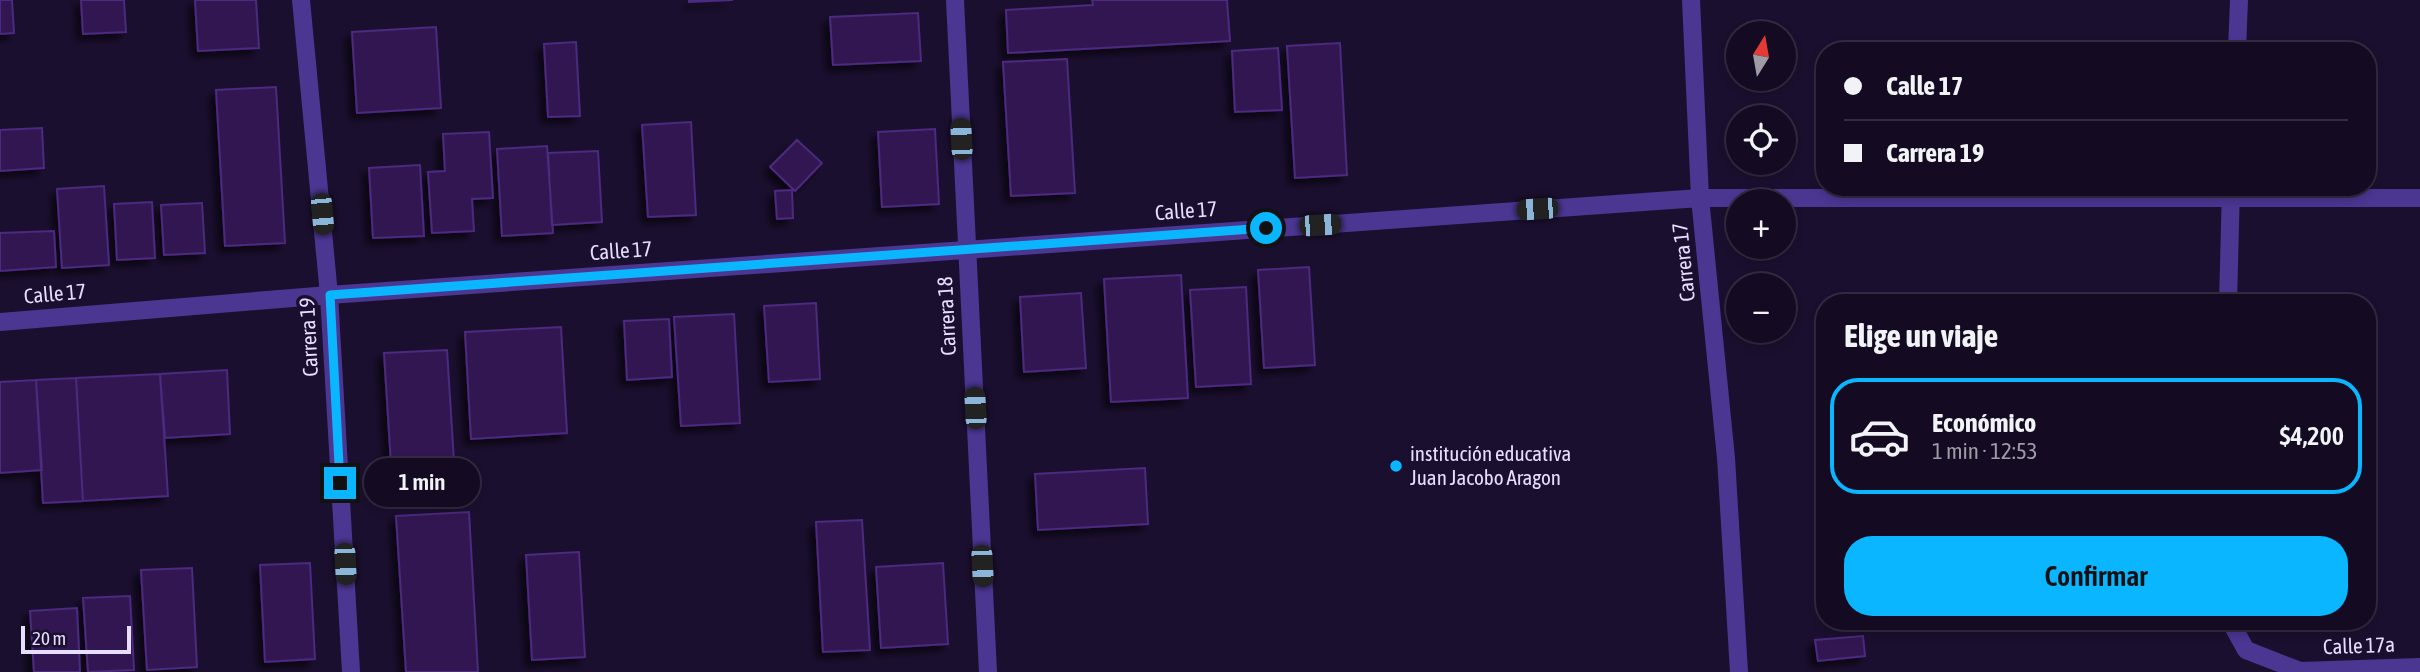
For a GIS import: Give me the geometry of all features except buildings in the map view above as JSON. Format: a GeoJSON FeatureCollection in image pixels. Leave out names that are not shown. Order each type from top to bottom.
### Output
{"type":"FeatureCollection","features":[{"type":"Feature","properties":{"kind":"street","name":"Carrera 19"},"geometry":{"type":"LineString","coordinates":[[301,0],[330,295],[351,672]]}},
{"type":"Feature","properties":{"kind":"street","name":"Carrera 18"},"geometry":{"type":"LineString","coordinates":[[955,0],[988,672]]}},
{"type":"Feature","properties":{"kind":"street","name":"Carrera 17"},"geometry":{"type":"LineString","coordinates":[[1691,0],[1700,198],[1730,518],[1739,672]]}},
{"type":"Feature","properties":{"kind":"street"},"geometry":{"type":"LineString","coordinates":[[2237,42],[2239,0]]}},
{"type":"Feature","properties":{"kind":"street","name":"Calle 17"},"geometry":{"type":"LineString","coordinates":[[0,322],[330,295],[1700,198],[1877,196]]}},
{"type":"Feature","properties":{"kind":"street"},"geometry":{"type":"LineString","coordinates":[[2228,294],[2231,196]]}},
{"type":"Feature","properties":{"kind":"street","name":"Calle 17"},"geometry":{"type":"LineString","coordinates":[[2357,196],[2420,198]]}},
{"type":"Feature","properties":{"kind":"street"},"geometry":{"type":"LineString","coordinates":[[2235,630],[2246,650],[2300,671]]}},
{"type":"Feature","properties":{"kind":"street","name":"Calle 17a"},"geometry":{"type":"LineString","coordinates":[[2300,671],[2420,667]]}},
{"type":"Feature","properties":{"kind":"place","name":"institución educativa Juan Jacobo Aragon"},"geometry":{"type":"Point","coordinates":[1396,466]}},
{"type":"Feature","properties":{"kind":"route"},"geometry":{"type":"LineString","coordinates":[[340,483],[330,295],[1266,228]]}}]}
